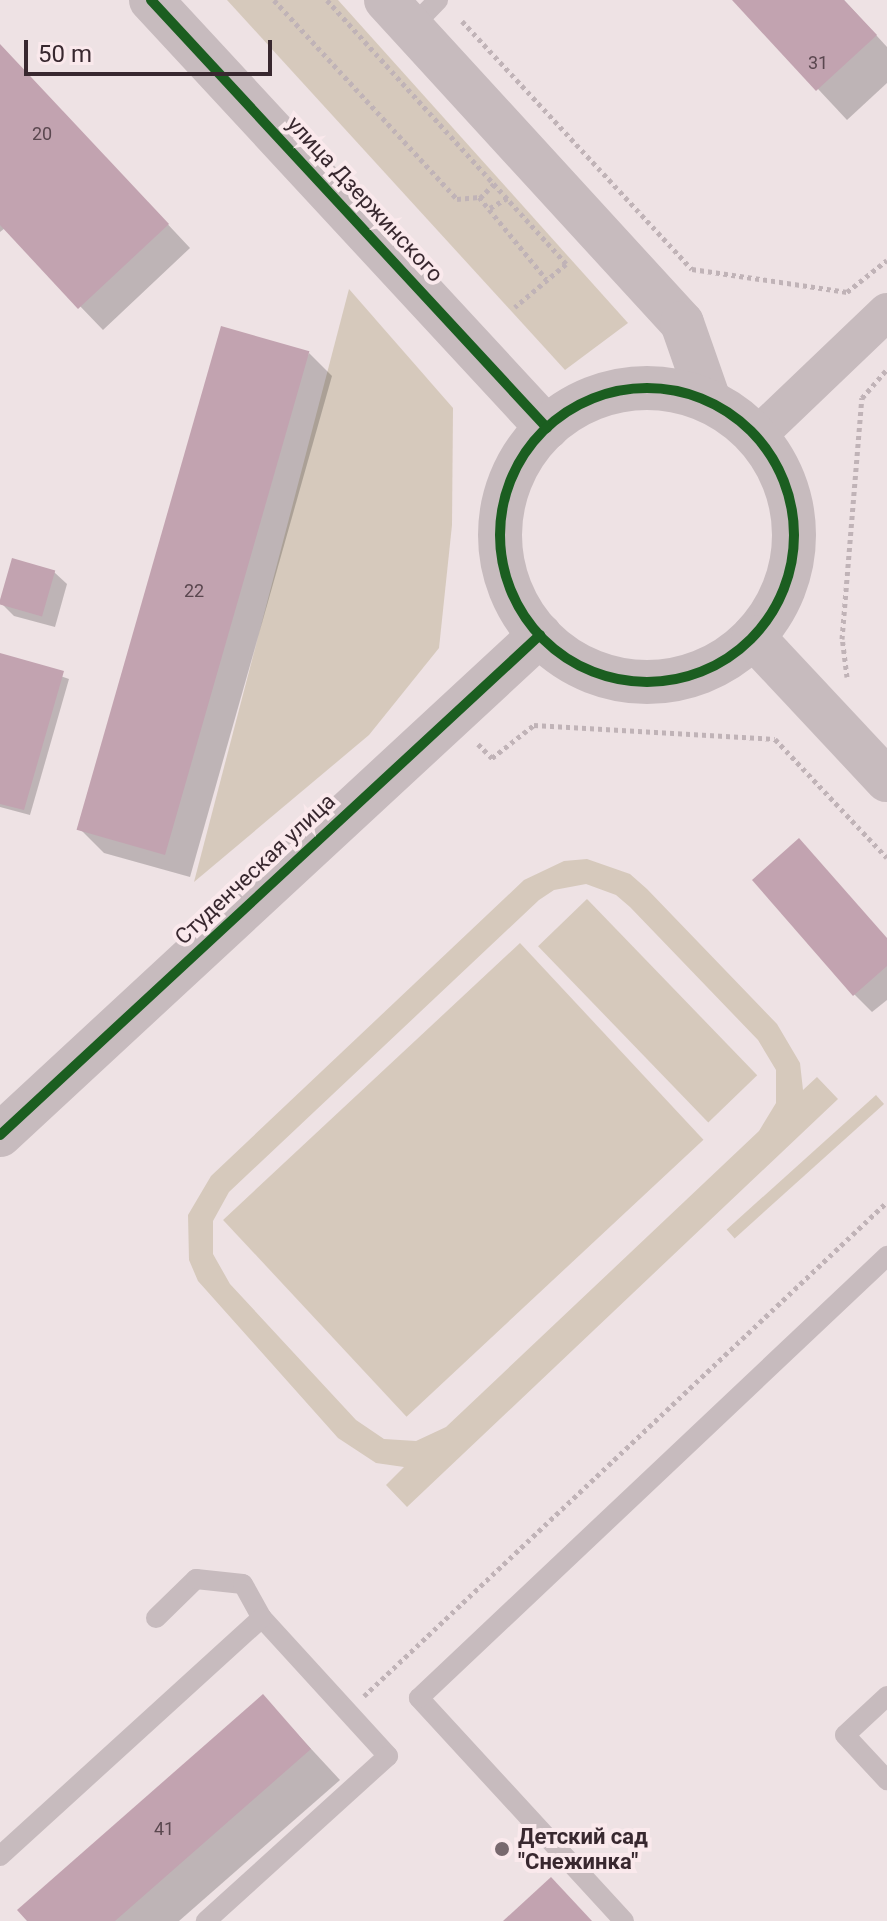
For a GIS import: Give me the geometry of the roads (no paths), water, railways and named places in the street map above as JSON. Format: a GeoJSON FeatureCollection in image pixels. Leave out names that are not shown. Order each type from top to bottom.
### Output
{"type":"FeatureCollection","features":[{"type":"Feature","properties":{"kind":"street","name":"улица Дзержинского"},"geometry":{"type":"LineString","coordinates":[[151,0],[547,428]]}},
{"type":"Feature","properties":{"kind":"street"},"geometry":{"type":"LineString","coordinates":[[422,10],[682,323],[709,400]]}},
{"type":"Feature","properties":{"kind":"street"},"geometry":{"type":"LineString","coordinates":[[756,437],[887,312]]}},
{"type":"Feature","properties":{"kind":"street"},"geometry":{"type":"LineString","coordinates":[[662,387],[709,400],[756,437],[787,485],[795,551],[773,614],[753,637],[706,671],[663,682],[618,680],[577,665],[540,635],[519,610],[503,567],[500,521],[511,477],[547,428],[571,408],[615,390],[662,387]]}},
{"type":"Feature","properties":{"kind":"street","name":"Студенческая улица"},"geometry":{"type":"LineString","coordinates":[[0,1135],[540,635]]}},
{"type":"Feature","properties":{"kind":"street"},"geometry":{"type":"LineString","coordinates":[[753,637],[887,780]]}},
{"type":"Feature","properties":{"kind":"lane"},"geometry":{"type":"LineString","coordinates":[[624,1921],[419,1698],[887,1256]]}},
{"type":"Feature","properties":{"kind":"lane"},"geometry":{"type":"LineString","coordinates":[[156,1618],[196,1579],[243,1584],[262,1618],[388,1756],[206,1921]]}},
{"type":"Feature","properties":{"kind":"lane"},"geometry":{"type":"LineString","coordinates":[[0,1856],[262,1618]]}},
{"type":"Feature","properties":{"kind":"lane"},"geometry":{"type":"LineString","coordinates":[[887,1696],[845,1735],[887,1780]]}},
{"type":"Feature","properties":{"kind":"place","name":"Детский сад \"Снежинка\""},"geometry":{"type":"Point","coordinates":[502,1849]}}]}
